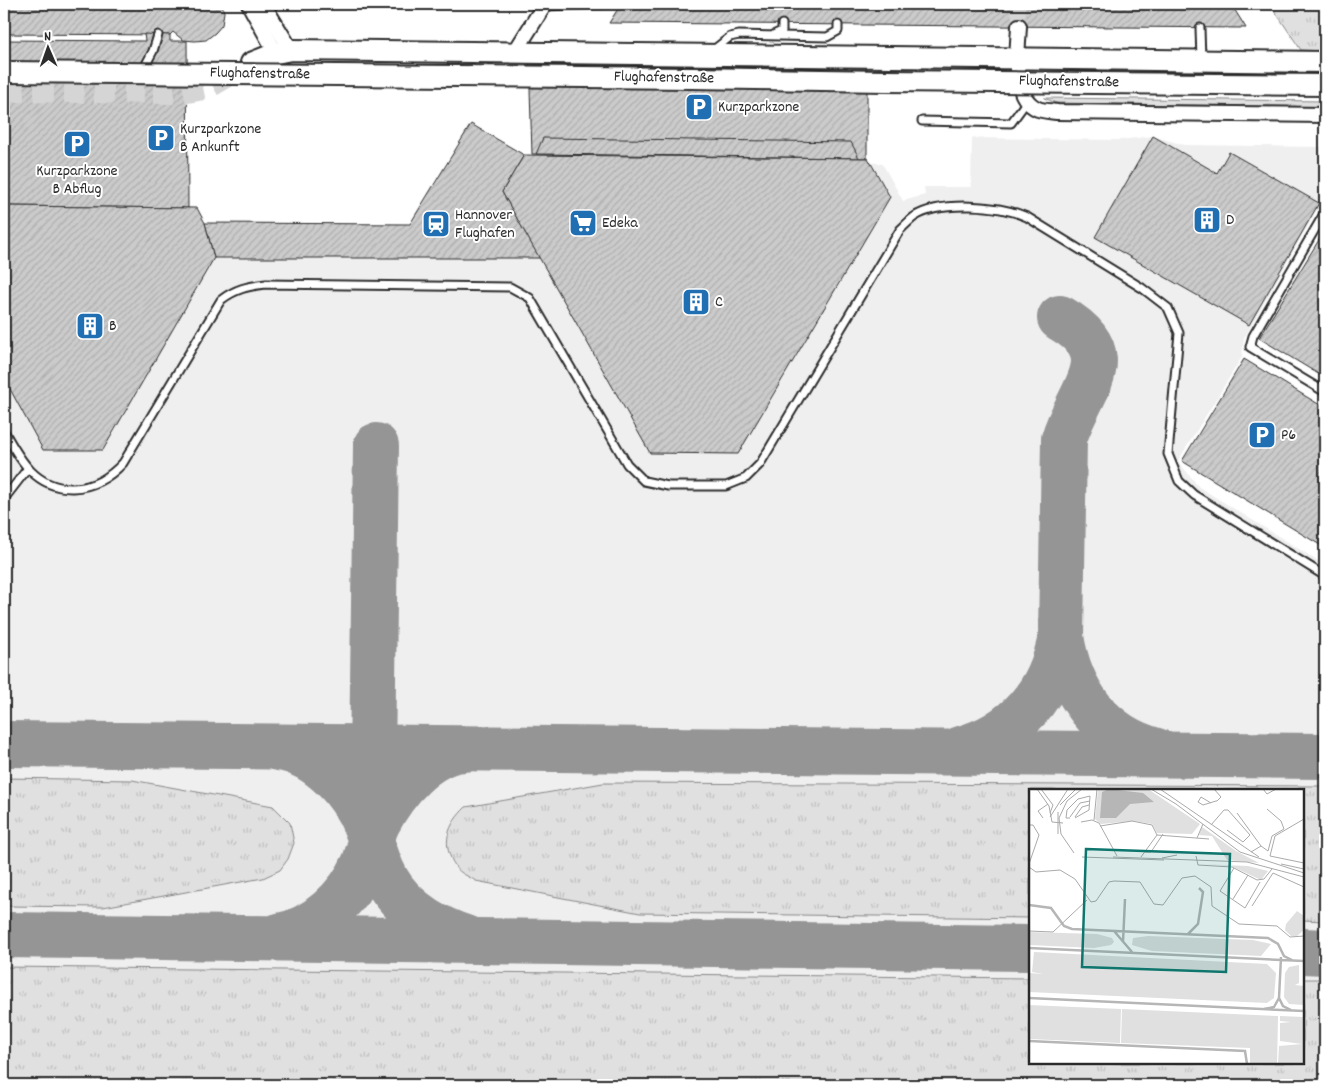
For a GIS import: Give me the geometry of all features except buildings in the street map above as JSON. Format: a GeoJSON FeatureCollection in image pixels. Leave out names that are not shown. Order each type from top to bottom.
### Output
{"type":"FeatureCollection","features":[{"type":"Feature","properties":{"kind":"main road","name":"Flughafenstraße"},"geometry":{"type":"LineString","coordinates":[[251,63],[284,51],[1325,62]]}},
{"type":"Feature","properties":{"kind":"main road","name":"Flughafenstraße"},"geometry":{"type":"LineString","coordinates":[[4,72],[1325,85]]}},
{"type":"Feature","properties":{"kind":"street"},"geometry":{"type":"LineString","coordinates":[[250,4],[284,51]]}},
{"type":"Feature","properties":{"kind":"street"},"geometry":{"type":"LineString","coordinates":[[264,4],[284,51]]}},
{"type":"Feature","properties":{"kind":"street"},"geometry":{"type":"LineString","coordinates":[[516,52],[544,5]]}},
{"type":"Feature","properties":{"kind":"street"},"geometry":{"type":"LineString","coordinates":[[1019,26],[1020,85],[1023,98],[1038,109],[1057,112],[1325,115]]}},
{"type":"Feature","properties":{"kind":"lane"},"geometry":{"type":"LineString","coordinates":[[544,5],[603,4]]}},
{"type":"Feature","properties":{"kind":"lane"},"geometry":{"type":"LineString","coordinates":[[772,36],[782,31],[782,24]]}},
{"type":"Feature","properties":{"kind":"lane"},"geometry":{"type":"LineString","coordinates":[[708,54],[730,37],[739,35],[828,37],[838,31],[838,25]]}},
{"type":"Feature","properties":{"kind":"lane"},"geometry":{"type":"LineString","coordinates":[[1200,28],[1201,60]]}},
{"type":"Feature","properties":{"kind":"lane"},"geometry":{"type":"LineString","coordinates":[[141,73],[153,51],[158,35]]}},
{"type":"Feature","properties":{"kind":"lane"},"geometry":{"type":"LineString","coordinates":[[922,121],[1011,123],[1027,101]]}},
{"type":"Feature","properties":{"kind":"lane"},"geometry":{"type":"LineString","coordinates":[[4,431],[28,468],[47,485],[81,488],[110,476],[123,463],[221,300],[243,286],[266,284],[482,285],[510,287],[530,298],[627,464],[644,480],[668,486],[726,486],[746,478],[760,464],[900,230],[915,217],[941,207],[994,208],[1012,210],[1027,217],[1142,288],[1168,308],[1179,333],[1168,454],[1179,481],[1194,495],[1325,576]]}},
{"type":"Feature","properties":{"kind":"lane"},"geometry":{"type":"LineString","coordinates":[[1325,212],[1253,336],[1250,347],[1325,392]]}},
{"type":"Feature","properties":{"kind":"lane"},"geometry":{"type":"LineString","coordinates":[[4,499],[28,468]]}},
{"type":"Feature","properties":{"kind":"shaded area"},"geometry":{"type":"Polygon","coordinates":[[[471,124],[524,155],[882,163],[903,201],[925,195],[924,187],[971,187],[972,138],[1120,140],[1153,136],[1184,145],[1325,147],[1325,195],[1244,338],[1242,357],[1178,461],[1199,487],[1325,565],[1325,1085],[4,1085],[4,206],[197,208],[205,223],[410,224],[471,124]]]}},
{"type":"Feature","properties":{"kind":"green space"},"geometry":{"type":"Polygon","coordinates":[[[1270,4],[1325,4],[1325,51],[1301,50],[1270,4]]]}},
{"type":"Feature","properties":{"kind":"green space"},"geometry":{"type":"Polygon","coordinates":[[[1044,98],[1325,101],[1325,107],[1056,103],[1044,98]]]}},
{"type":"Feature","properties":{"kind":"green space"},"geometry":{"type":"Polygon","coordinates":[[[4,778],[132,780],[273,806],[290,823],[294,843],[288,859],[280,870],[263,878],[103,907],[4,906],[4,778]]]}},
{"type":"Feature","properties":{"kind":"green space"},"geometry":{"type":"Polygon","coordinates":[[[603,783],[1325,786],[1325,921],[1304,920],[1304,789],[1029,789],[1029,918],[640,913],[476,881],[456,867],[448,850],[447,842],[451,827],[466,807],[603,783]]]}},
{"type":"Feature","properties":{"kind":"green space"},"geometry":{"type":"Polygon","coordinates":[[[4,967],[1029,978],[1029,1064],[1304,1064],[1304,979],[1325,979],[1325,1085],[4,1085],[4,967]]]}},
{"type":"Feature","properties":{"kind":"taxiway"},"geometry":{"type":"LineString","coordinates":[[961,749],[981,742],[998,733],[1014,722],[1028,708],[1049,676],[1061,636],[1064,439],[1092,374],[1094,360],[1090,346],[1080,332],[1060,318]]}},
{"type":"Feature","properties":{"kind":"taxiway"},"geometry":{"type":"LineString","coordinates":[[371,842],[376,446]]}},
{"type":"Feature","properties":{"kind":"taxiway"},"geometry":{"type":"LineString","coordinates":[[1061,636],[1065,656],[1072,675],[1080,693],[1091,709],[1104,723],[1120,735],[1137,744],[1157,751]]}},
{"type":"Feature","properties":{"kind":"taxiway"},"geometry":{"type":"LineString","coordinates":[[4,744],[1325,756]]}},
{"type":"Feature","properties":{"kind":"taxiway"},"geometry":{"type":"LineString","coordinates":[[279,748],[294,752],[320,766],[343,788],[360,814],[388,883],[400,899],[426,920],[465,938]]}},
{"type":"Feature","properties":{"kind":"taxiway"},"geometry":{"type":"LineString","coordinates":[[279,936],[292,933],[318,920],[340,900],[358,877],[377,824],[392,799],[424,765],[437,757],[464,749]]}},
{"type":"Feature","properties":{"kind":"taxiway"},"geometry":{"type":"LineString","coordinates":[[4,935],[1029,948]]}},
{"type":"Feature","properties":{"kind":"taxiway"},"geometry":{"type":"LineString","coordinates":[[1304,951],[1325,952]]}},
{"type":"Feature","properties":{"kind":"tunnel"},"geometry":{"type":"LineString","coordinates":[[1018,4],[1019,26]]}},
{"type":"Feature","properties":{"kind":"tunnel"},"geometry":{"type":"LineString","coordinates":[[4,92],[183,94],[208,89],[239,71]]}},
{"type":"Feature","properties":{"kind":"place","name":"Kurzparkzone"},"geometry":{"type":"Point","coordinates":[699,107]}},
{"type":"Feature","properties":{"kind":"place","name":"Kurzparkzone B Ankunft"},"geometry":{"type":"Point","coordinates":[161,138]}},
{"type":"Feature","properties":{"kind":"place","name":"Kurzparkzone B Abflug"},"geometry":{"type":"Point","coordinates":[77,144]}},
{"type":"Feature","properties":{"kind":"place","name":"D"},"geometry":{"type":"Point","coordinates":[1207,220]}},
{"type":"Feature","properties":{"kind":"place","name":"Edeka"},"geometry":{"type":"Point","coordinates":[583,223]}},
{"type":"Feature","properties":{"kind":"place","name":"Hannover Flughafen"},"geometry":{"type":"Point","coordinates":[436,224]}},
{"type":"Feature","properties":{"kind":"place","name":"C"},"geometry":{"type":"Point","coordinates":[696,302]}},
{"type":"Feature","properties":{"kind":"place","name":"B"},"geometry":{"type":"Point","coordinates":[90,326]}},
{"type":"Feature","properties":{"kind":"place","name":"P6"},"geometry":{"type":"Point","coordinates":[1262,435]}}]}
